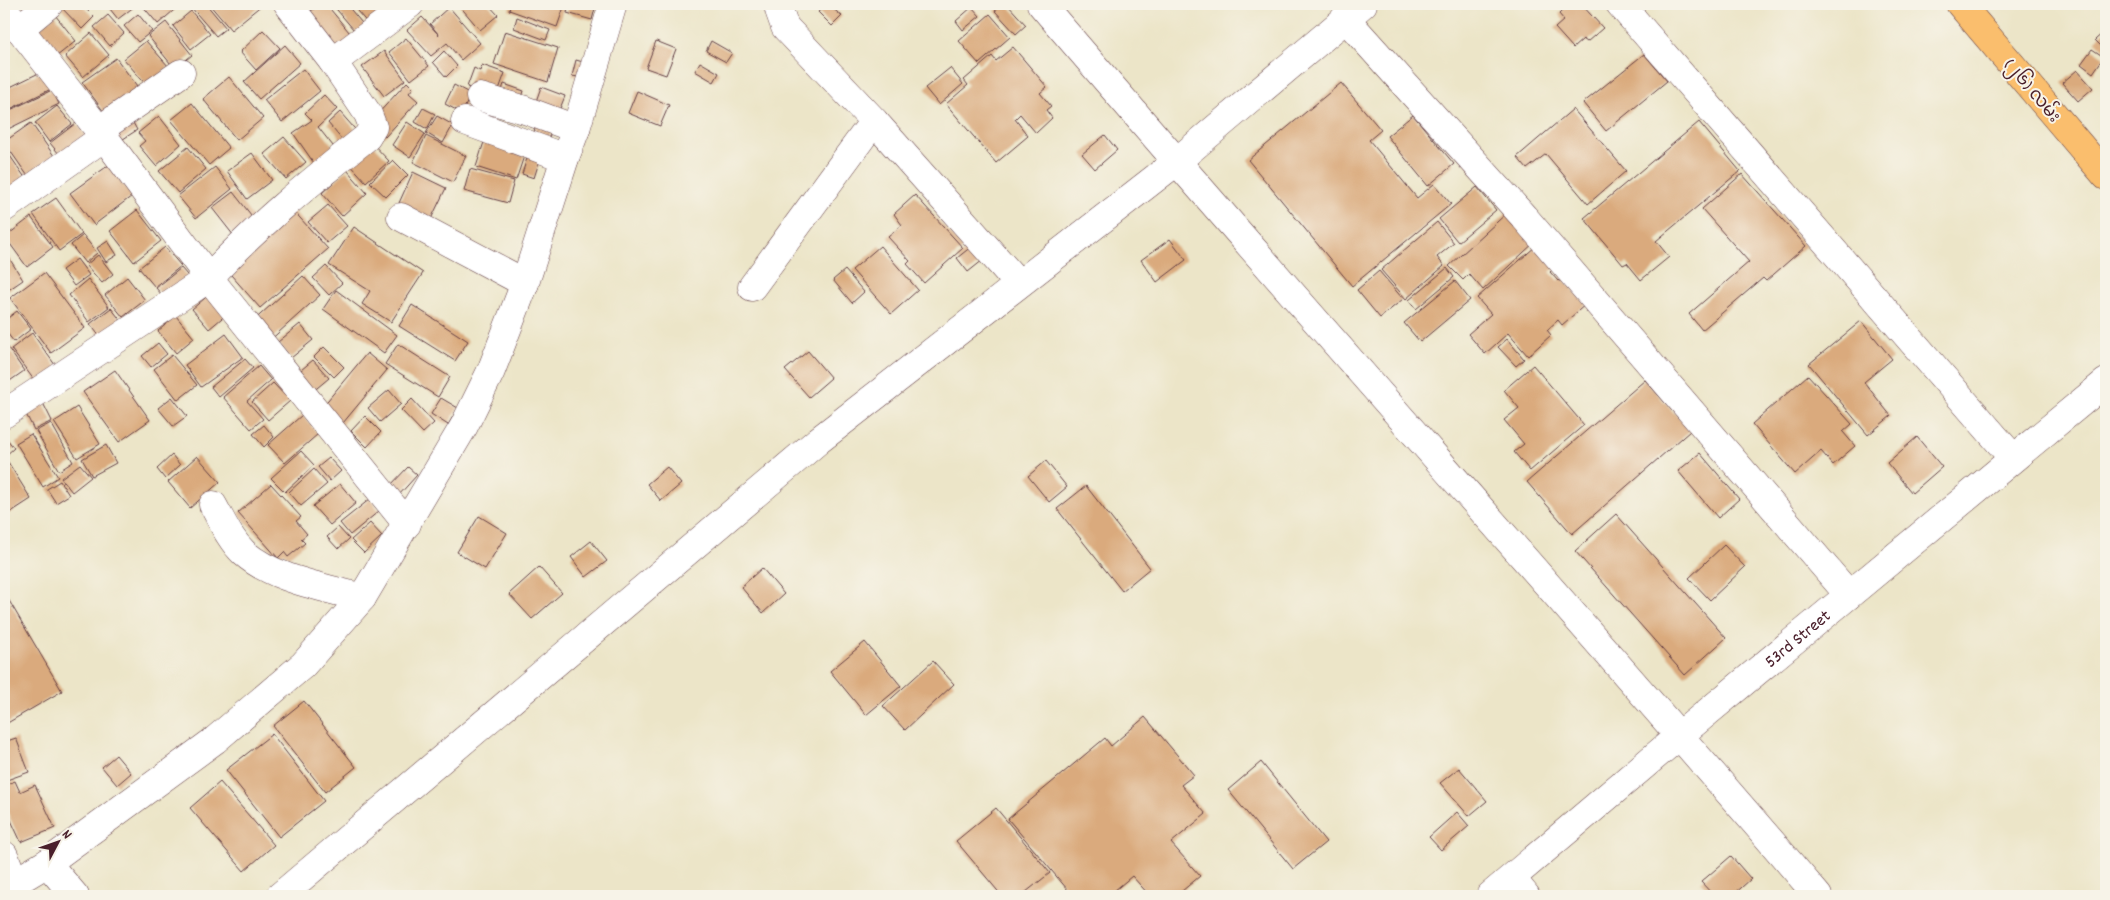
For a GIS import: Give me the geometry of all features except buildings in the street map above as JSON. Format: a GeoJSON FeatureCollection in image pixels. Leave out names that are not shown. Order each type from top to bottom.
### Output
{"type":"FeatureCollection","features":[{"type":"Feature","properties":{"kind":"main road","name":"(၂၆) လမ်း"},"geometry":{"type":"LineString","coordinates":[[1960,4],[2106,176]]}},
{"type":"Feature","properties":{"kind":"street"},"geometry":{"type":"LineString","coordinates":[[49,4],[12,19],[101,133],[209,278],[407,524]]}},
{"type":"Feature","properties":{"kind":"street"},"geometry":{"type":"LineString","coordinates":[[4,414],[209,278],[232,253],[290,200],[367,137],[373,127],[368,114],[333,62],[288,4]]}},
{"type":"Feature","properties":{"kind":"street"},"geometry":{"type":"LineString","coordinates":[[333,62],[410,4]]}},
{"type":"Feature","properties":{"kind":"street"},"geometry":{"type":"LineString","coordinates":[[4,855],[9,886],[47,863],[215,740],[303,665],[362,598],[464,426],[491,371],[525,283],[576,129],[613,4]]}},
{"type":"Feature","properties":{"kind":"street"},"geometry":{"type":"LineString","coordinates":[[779,4],[779,10],[785,26],[874,121],[1018,283]]}},
{"type":"Feature","properties":{"kind":"street"},"geometry":{"type":"LineString","coordinates":[[1041,4],[1176,162],[1680,735],[1818,896]]}},
{"type":"Feature","properties":{"kind":"street"},"geometry":{"type":"LineString","coordinates":[[1620,4],[2013,458]]}},
{"type":"Feature","properties":{"kind":"street"},"geometry":{"type":"LineString","coordinates":[[280,896],[819,440],[1018,283],[1176,162],[1354,11],[1524,217],[1849,595]]}},
{"type":"Feature","properties":{"kind":"street"},"geometry":{"type":"LineString","coordinates":[[4,208],[181,73]]}},
{"type":"Feature","properties":{"kind":"street"},"geometry":{"type":"LineString","coordinates":[[480,97],[525,110],[576,129]]}},
{"type":"Feature","properties":{"kind":"street"},"geometry":{"type":"LineString","coordinates":[[465,121],[565,158]]}},
{"type":"Feature","properties":{"kind":"street"},"geometry":{"type":"LineString","coordinates":[[752,287],[874,121]]}},
{"type":"Feature","properties":{"kind":"street"},"geometry":{"type":"LineString","coordinates":[[401,217],[525,283]]}},
{"type":"Feature","properties":{"kind":"street","name":"53rd Street"},"geometry":{"type":"LineString","coordinates":[[1490,896],[1519,888],[1680,735],[2106,382]]}},
{"type":"Feature","properties":{"kind":"street"},"geometry":{"type":"LineString","coordinates":[[213,505],[230,536],[244,552],[261,565],[291,577],[362,598]]}},
{"type":"Feature","properties":{"kind":"street"},"geometry":{"type":"LineString","coordinates":[[47,863],[75,896]]}}]}
